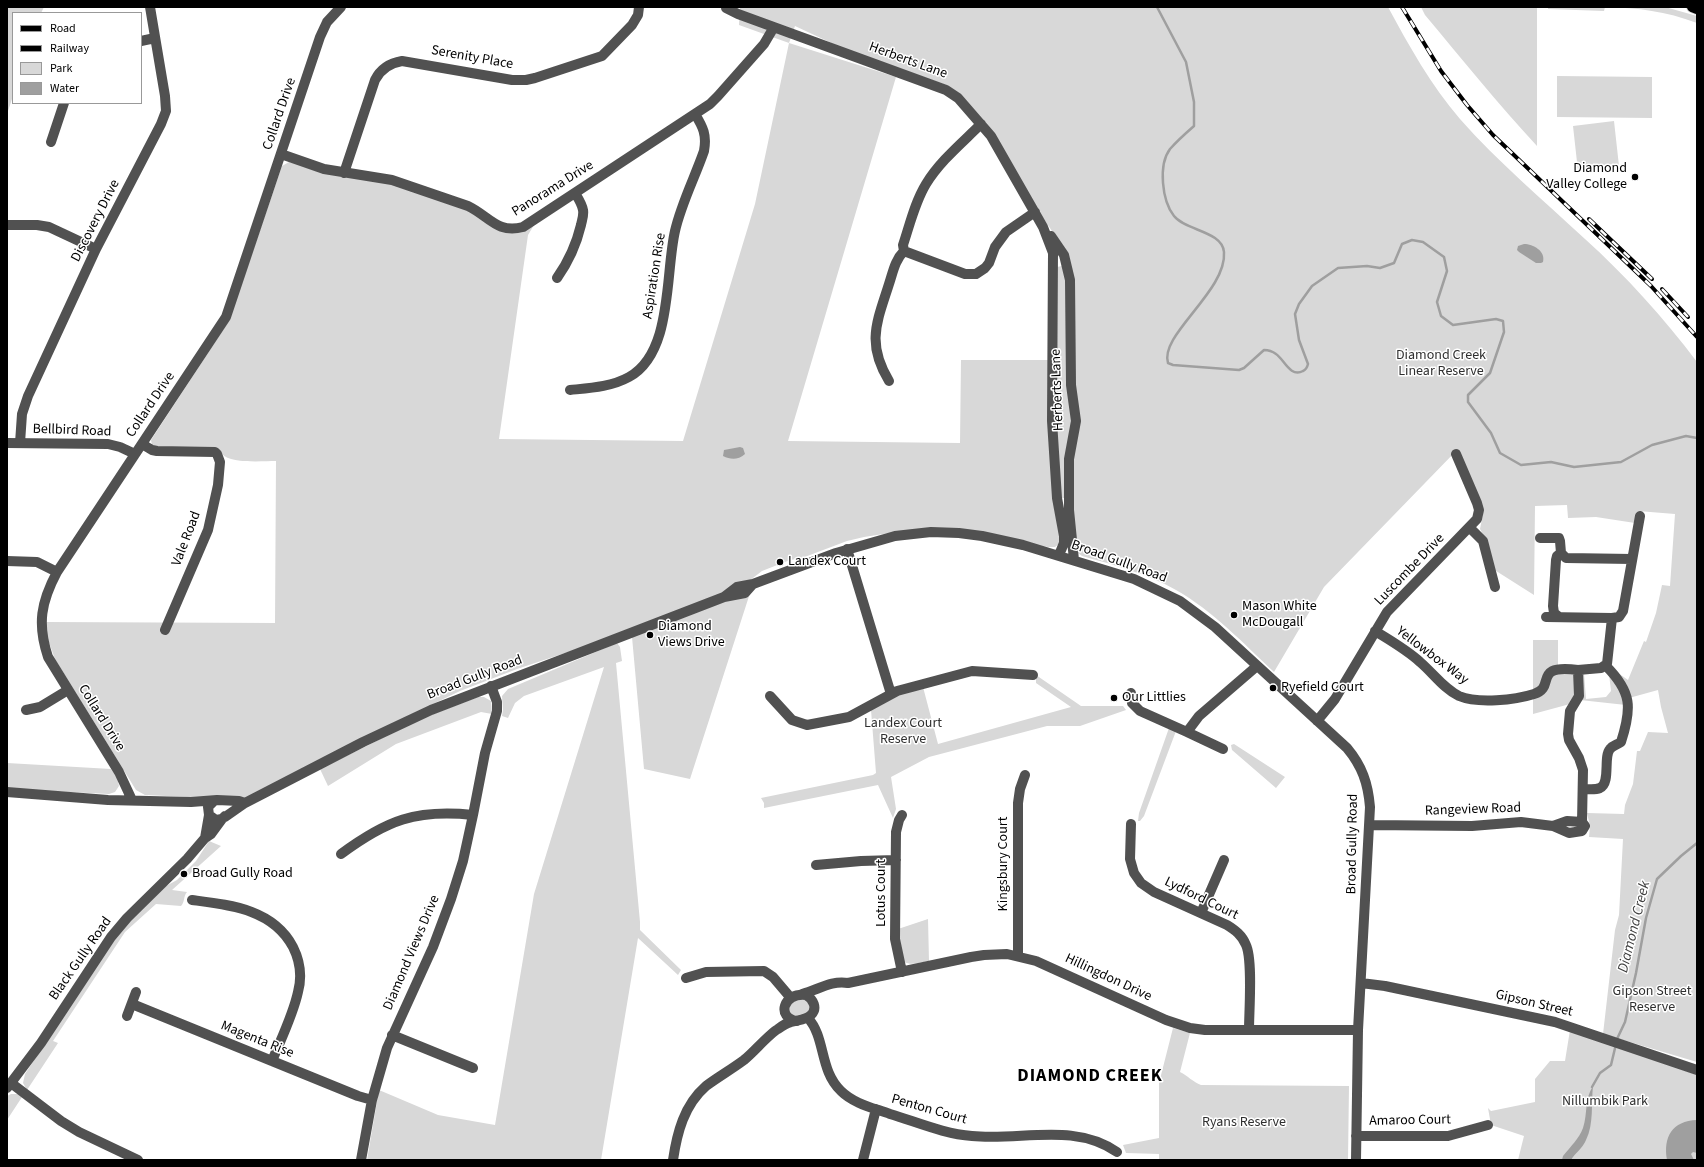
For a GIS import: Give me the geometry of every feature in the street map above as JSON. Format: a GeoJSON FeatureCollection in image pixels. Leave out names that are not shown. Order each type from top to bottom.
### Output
{"type":"FeatureCollection","features":[{"type":"Feature","properties":{"kind":"main road"},"geometry":{"type":"LineString","coordinates":[[1692,7],[1697,9]]}},
{"type":"Feature","properties":{"kind":"street","name":"Discovery Drive"},"geometry":{"type":"LineString","coordinates":[[20,443],[21,422],[24,407],[96,249],[161,124],[166,111],[165,96],[150,7]]}},
{"type":"Feature","properties":{"kind":"street","name":"Collard Drive"},"geometry":{"type":"LineString","coordinates":[[132,800],[119,772],[48,657],[42,633],[44,601],[57,572],[226,317],[324,28],[330,17],[341,7]]}},
{"type":"Feature","properties":{"kind":"street","name":"Serenity Place"},"geometry":{"type":"LineString","coordinates":[[344,173],[376,80],[380,72],[386,66],[394,62],[402,61],[512,80],[526,80],[602,56],[632,26],[638,15],[639,7]]}},
{"type":"Feature","properties":{"kind":"street","name":"Herberts Lane"},"geometry":{"type":"LineString","coordinates":[[726,7],[738,14],[946,90],[958,98],[991,136],[1043,227],[1053,253],[1052,406],[1057,498],[1064,536],[1064,543],[1059,555]]}},
{"type":"Feature","properties":{"kind":"street","name":"Panorama Drive"},"geometry":{"type":"LineString","coordinates":[[281,154],[324,169],[344,173],[382,177],[457,202],[478,211],[500,228],[515,229],[528,225],[695,114],[718,96],[764,44],[774,27]]}},
{"type":"Feature","properties":{"kind":"street"},"geometry":{"type":"LineString","coordinates":[[142,41],[155,38]]}},
{"type":"Feature","properties":{"kind":"street"},"geometry":{"type":"LineString","coordinates":[[51,142],[64,104]]}},
{"type":"Feature","properties":{"kind":"street","name":"Aspiration Rise"},"geometry":{"type":"LineString","coordinates":[[570,390],[597,388],[629,378],[646,364],[651,354],[665,312],[675,231],[704,151],[705,135],[703,128],[695,114]]}},
{"type":"Feature","properties":{"kind":"street"},"geometry":{"type":"LineString","coordinates":[[889,381],[879,361],[876,350],[875,328],[896,262],[904,251],[903,244],[925,185],[938,167],[981,124]]}},
{"type":"Feature","properties":{"kind":"street"},"geometry":{"type":"LineString","coordinates":[[557,278],[569,262],[583,216],[583,210],[575,193]]}},
{"type":"Feature","properties":{"kind":"street"},"geometry":{"type":"LineString","coordinates":[[904,251],[965,274],[976,274],[985,268],[995,247],[1006,232],[1035,212]]}},
{"type":"Feature","properties":{"kind":"street"},"geometry":{"type":"LineString","coordinates":[[7,225],[37,225],[49,227],[96,249]]}},
{"type":"Feature","properties":{"kind":"street","name":"Herberts Lane"},"geometry":{"type":"LineString","coordinates":[[1043,227],[1058,246],[1068,267],[1070,280],[1071,385],[1076,421],[1069,459],[1069,498],[1074,560]]}},
{"type":"Feature","properties":{"kind":"street"},"geometry":{"type":"LineString","coordinates":[[1054,268],[1056,265],[1062,264],[1068,267]]}},
{"type":"Feature","properties":{"kind":"street","name":"Bellbird Road"},"geometry":{"type":"LineString","coordinates":[[7,443],[108,444],[120,447],[135,454]]}},
{"type":"Feature","properties":{"kind":"street","name":"Vale Road"},"geometry":{"type":"LineString","coordinates":[[142,444],[156,451],[212,452],[217,454],[220,462],[218,485],[208,530],[165,630]]}},
{"type":"Feature","properties":{"kind":"street","name":"Luscombe Drive"},"geometry":{"type":"LineString","coordinates":[[1317,721],[1335,699],[1375,631],[1393,606],[1470,528],[1477,519],[1479,510],[1456,454]]}},
{"type":"Feature","properties":{"kind":"street"},"geometry":{"type":"LineString","coordinates":[[1057,498],[1062,501],[1069,498]]}},
{"type":"Feature","properties":{"kind":"street"},"geometry":{"type":"LineString","coordinates":[[1546,617],[1612,618],[1619,617],[1622,614],[1640,516]]}},
{"type":"Feature","properties":{"kind":"street"},"geometry":{"type":"LineString","coordinates":[[1470,528],[1483,540],[1495,587]]}},
{"type":"Feature","properties":{"kind":"street","name":"Broad Gully Road"},"geometry":{"type":"LineString","coordinates":[[223,818],[244,803],[385,731],[431,710],[724,597],[737,587],[753,584],[847,549],[895,536],[914,533],[945,532],[982,536],[1059,555],[1134,579],[1180,601],[1205,619],[1347,748],[1361,768],[1369,792],[1370,824],[1358,1030],[1356,1160]]}},
{"type":"Feature","properties":{"kind":"street"},"geometry":{"type":"LineString","coordinates":[[1540,538],[1558,538],[1560,541],[1561,553],[1564,557],[1632,559]]}},
{"type":"Feature","properties":{"kind":"street"},"geometry":{"type":"LineString","coordinates":[[847,549],[891,694]]}},
{"type":"Feature","properties":{"kind":"street"},"geometry":{"type":"LineString","coordinates":[[1559,617],[1554,613],[1553,606],[1556,556],[1561,553]]}},
{"type":"Feature","properties":{"kind":"street"},"geometry":{"type":"LineString","coordinates":[[7,561],[37,562],[57,572]]}},
{"type":"Feature","properties":{"kind":"street"},"geometry":{"type":"LineString","coordinates":[[1606,666],[1609,658],[1612,618]]}},
{"type":"Feature","properties":{"kind":"street","name":"Yellowbox Way"},"geometry":{"type":"LineString","coordinates":[[1375,631],[1413,656],[1454,693],[1470,699],[1508,699],[1532,695],[1538,693],[1543,688],[1548,674],[1553,670],[1563,668],[1578,670]]}},
{"type":"Feature","properties":{"kind":"street"},"geometry":{"type":"LineString","coordinates":[[1187,732],[1199,716],[1257,666]]}},
{"type":"Feature","properties":{"kind":"street"},"geometry":{"type":"LineString","coordinates":[[1606,666],[1618,678],[1624,689],[1627,701],[1628,716],[1621,742],[1608,750],[1605,778],[1602,786],[1599,788],[1584,789],[1581,764],[1568,734],[1570,711],[1579,696],[1578,670],[1606,666]]}},
{"type":"Feature","properties":{"kind":"street"},"geometry":{"type":"LineString","coordinates":[[770,696],[792,720],[807,725],[854,716],[891,694],[972,671],[1033,675]]}},
{"type":"Feature","properties":{"kind":"street","name":"Diamond Views Drive"},"geometry":{"type":"LineString","coordinates":[[361,1160],[372,1100],[382,1062],[392,1035],[433,947],[445,917],[463,860],[485,753],[498,711],[497,702],[491,686]]}},
{"type":"Feature","properties":{"kind":"street"},"geometry":{"type":"LineString","coordinates":[[26,710],[40,707],[68,690]]}},
{"type":"Feature","properties":{"kind":"street"},"geometry":{"type":"LineString","coordinates":[[1131,694],[1132,703],[1136,708],[1147,715],[1223,749]]}},
{"type":"Feature","properties":{"kind":"street","name":"Kingsbury Court"},"geometry":{"type":"LineString","coordinates":[[1018,955],[1018,803],[1020,789],[1025,775]]}},
{"type":"Feature","properties":{"kind":"street","name":"Rangeview Road"},"geometry":{"type":"LineString","coordinates":[[1370,824],[1468,826],[1521,822],[1553,826],[1567,821],[1582,822],[1584,789]]}},
{"type":"Feature","properties":{"kind":"street"},"geometry":{"type":"LineString","coordinates":[[7,792],[132,800],[191,802],[239,801],[244,803]]}},
{"type":"Feature","properties":{"kind":"street"},"geometry":{"type":"LineString","coordinates":[[205,838],[209,804],[217,801]]}},
{"type":"Feature","properties":{"kind":"street"},"geometry":{"type":"LineString","coordinates":[[191,802],[194,806],[216,820],[223,818],[227,808],[217,801]]}},
{"type":"Feature","properties":{"kind":"street"},"geometry":{"type":"LineString","coordinates":[[341,854],[377,830],[404,819],[435,813],[473,815]]}},
{"type":"Feature","properties":{"kind":"street","name":"Lotus Court"},"geometry":{"type":"LineString","coordinates":[[902,815],[897,826],[896,860],[896,939],[902,972]]}},
{"type":"Feature","properties":{"kind":"street","name":"Black Gully Road"},"geometry":{"type":"LineString","coordinates":[[9,1085],[44,1038],[111,937],[127,918],[176,870],[205,838],[211,834],[223,818]]}},
{"type":"Feature","properties":{"kind":"street","name":"Lydford Court"},"geometry":{"type":"LineString","coordinates":[[1131,824],[1130,859],[1134,873],[1147,888],[1236,931],[1246,945],[1249,956],[1249,1030]]}},
{"type":"Feature","properties":{"kind":"street"},"geometry":{"type":"LineString","coordinates":[[816,865],[896,860]]}},
{"type":"Feature","properties":{"kind":"street"},"geometry":{"type":"LineString","coordinates":[[1201,913],[1224,860]]}},
{"type":"Feature","properties":{"kind":"street"},"geometry":{"type":"LineString","coordinates":[[192,900],[231,906],[260,915],[280,929],[295,951],[300,968],[298,993],[272,1061]]}},
{"type":"Feature","properties":{"kind":"street","name":"Hillingdon Drive"},"geometry":{"type":"LineString","coordinates":[[802,994],[825,985],[848,983],[984,955],[1018,955],[1036,961],[1177,1024],[1205,1030],[1358,1030]]}},
{"type":"Feature","properties":{"kind":"street"},"geometry":{"type":"LineString","coordinates":[[686,978],[706,972],[764,971],[773,977],[790,997]]}},
{"type":"Feature","properties":{"kind":"street","name":"Hillingdon Drive"},"geometry":{"type":"LineString","coordinates":[[814,1005],[819,996],[824,992],[842,987],[848,983]]}},
{"type":"Feature","properties":{"kind":"street","name":"Gipson Street"},"geometry":{"type":"LineString","coordinates":[[1361,983],[1385,986],[1549,1021],[1578,1029],[1697,1070]]}},
{"type":"Feature","properties":{"kind":"street"},"geometry":{"type":"LineString","coordinates":[[127,1016],[136,992]]}},
{"type":"Feature","properties":{"kind":"street"},"geometry":{"type":"LineString","coordinates":[[673,1160],[680,1126],[697,1095],[705,1087],[745,1059],[777,1029],[797,1020],[808,1018],[813,1013],[814,1005],[809,997],[802,994],[790,997],[786,1002],[777,1029]]}},
{"type":"Feature","properties":{"kind":"street","name":"Magenta Rise"},"geometry":{"type":"LineString","coordinates":[[132,1004],[358,1096],[372,1100]]}},
{"type":"Feature","properties":{"kind":"street"},"geometry":{"type":"LineString","coordinates":[[784,1011],[789,1018],[797,1020]]}},
{"type":"Feature","properties":{"kind":"street","name":"Penton Court"},"geometry":{"type":"LineString","coordinates":[[808,1018],[815,1027],[825,1065],[836,1086],[853,1100],[939,1130],[961,1135],[990,1137],[1042,1134],[1067,1135],[1100,1142],[1117,1152]]}},
{"type":"Feature","properties":{"kind":"street"},"geometry":{"type":"LineString","coordinates":[[392,1035],[473,1068]]}},
{"type":"Feature","properties":{"kind":"street"},"geometry":{"type":"LineString","coordinates":[[9,1085],[79,1132],[127,1158],[138,1160]]}},
{"type":"Feature","properties":{"kind":"street"},"geometry":{"type":"LineString","coordinates":[[863,1160],[876,1109]]}},
{"type":"Feature","properties":{"kind":"street","name":"Amaroo Court"},"geometry":{"type":"LineString","coordinates":[[1356,1136],[1448,1136],[1488,1125]]}},
{"type":"Feature","properties":{"kind":"green space"},"geometry":{"type":"Polygon","coordinates":[[[7,7],[44,7],[42,12],[12,12],[12,99],[7,114],[7,7]]]}},
{"type":"Feature","properties":{"kind":"green space"},"geometry":{"type":"Polygon","coordinates":[[[740,7],[1388,7],[1412,51],[1439,93],[1460,119],[1505,166],[1600,253],[1630,283],[1671,329],[1697,362],[1697,1062],[1603,1034],[1615,930],[1619,915],[1623,839],[1589,837],[1590,826],[1587,813],[1624,814],[1625,805],[1633,784],[1637,751],[1640,751],[1648,732],[1668,733],[1658,690],[1629,698],[1614,670],[1628,680],[1644,641],[1646,642],[1656,613],[1662,585],[1670,586],[1675,514],[1638,511],[1635,523],[1596,517],[1568,518],[1567,505],[1535,506],[1534,595],[1493,569],[1485,538],[1480,529],[1483,514],[1472,481],[1458,449],[1324,587],[1274,672],[1239,639],[1190,598],[1165,584],[1118,566],[1082,556],[1078,553],[1065,498],[1061,498],[1056,441],[1057,267],[1062,266],[1060,243],[959,93],[949,86],[840,47],[795,26],[789,43],[739,25],[740,7]]]}},
{"type":"Feature","properties":{"kind":"green space"},"geometry":{"type":"Polygon","coordinates":[[[1421,7],[1537,8],[1537,146],[1466,65],[1425,15],[1421,7]]]}},
{"type":"Feature","properties":{"kind":"green space"},"geometry":{"type":"Polygon","coordinates":[[[1548,7],[1605,7],[1604,11],[1548,9],[1548,7]]]}},
{"type":"Feature","properties":{"kind":"green space"},"geometry":{"type":"Polygon","coordinates":[[[1605,7],[1665,7],[1697,16],[1697,23],[1652,11],[1605,7]]]}},
{"type":"Feature","properties":{"kind":"green space"},"geometry":{"type":"Polygon","coordinates":[[[789,43],[896,77],[788,441],[960,443],[961,360],[1050,360],[1060,519],[1060,543],[1055,547],[1048,547],[909,530],[847,541],[762,571],[749,581],[727,591],[586,646],[517,669],[460,691],[360,739],[245,798],[199,799],[145,795],[136,790],[55,659],[47,637],[46,622],[275,623],[276,461],[239,461],[226,457],[222,454],[157,447],[152,445],[151,440],[229,321],[282,166],[289,162],[378,180],[466,209],[501,232],[517,233],[534,225],[528,235],[499,439],[683,441],[755,204],[789,43]]]}},
{"type":"Feature","properties":{"kind":"green space"},"geometry":{"type":"Polygon","coordinates":[[[1557,76],[1652,77],[1652,118],[1557,117],[1557,76]]]}},
{"type":"Feature","properties":{"kind":"green space"},"geometry":{"type":"Polygon","coordinates":[[[1614,121],[1619,166],[1578,171],[1573,126],[1614,121]]]}},
{"type":"Feature","properties":{"kind":"green space"},"geometry":{"type":"Polygon","coordinates":[[[751,590],[690,779],[644,769],[632,637],[751,590]]]}},
{"type":"Feature","properties":{"kind":"green space"},"geometry":{"type":"Polygon","coordinates":[[[1533,640],[1558,640],[1558,665],[1533,691],[1533,640]]]}},
{"type":"Feature","properties":{"kind":"green space"},"geometry":{"type":"Polygon","coordinates":[[[617,643],[620,647],[622,661],[616,663],[640,930],[681,970],[678,975],[638,938],[601,1160],[367,1160],[379,1090],[438,1115],[495,1125],[534,894],[604,667],[524,696],[515,703],[508,718],[502,716],[502,696],[508,689],[617,643]]]}},
{"type":"Feature","properties":{"kind":"green space"},"geometry":{"type":"Polygon","coordinates":[[[1569,672],[1574,675],[1577,695],[1570,704],[1533,714],[1533,698],[1551,675],[1569,672]]]}},
{"type":"Feature","properties":{"kind":"green space"},"geometry":{"type":"Polygon","coordinates":[[[1584,673],[1586,699],[1606,697],[1611,691],[1609,674],[1612,675],[1626,705],[1580,700],[1580,679],[1584,673]]]}},
{"type":"Feature","properties":{"kind":"green space","name":"Landex Court Reserve"},"geometry":{"type":"Polygon","coordinates":[[[1036,675],[1081,706],[1123,706],[1126,710],[1080,726],[1047,726],[929,757],[891,777],[896,809],[893,818],[878,785],[764,808],[764,803],[761,798],[873,775],[876,773],[871,710],[900,694],[923,687],[938,744],[1071,707],[1036,683],[1036,675]]]}},
{"type":"Feature","properties":{"kind":"green space"},"geometry":{"type":"Polygon","coordinates":[[[478,697],[484,697],[491,701],[492,714],[481,712],[396,744],[328,786],[320,769],[423,718],[478,697]]]}},
{"type":"Feature","properties":{"kind":"green space"},"geometry":{"type":"Polygon","coordinates":[[[1169,728],[1176,731],[1144,816],[1140,821],[1138,821],[1139,813],[1169,728]]]}},
{"type":"Feature","properties":{"kind":"green space"},"geometry":{"type":"Polygon","coordinates":[[[1234,744],[1285,777],[1276,788],[1232,750],[1231,745],[1234,744]]]}},
{"type":"Feature","properties":{"kind":"green space"},"geometry":{"type":"Polygon","coordinates":[[[7,763],[111,769],[117,777],[119,786],[115,792],[109,794],[7,789],[7,763]]]}},
{"type":"Feature","properties":{"kind":"green space"},"geometry":{"type":"Polygon","coordinates":[[[209,841],[221,846],[172,890],[187,892],[181,906],[156,904],[125,932],[53,1041],[58,1043],[27,1090],[23,1083],[25,1074],[118,933],[166,886],[177,880],[196,861],[209,841]]]}},
{"type":"Feature","properties":{"kind":"green space"},"geometry":{"type":"Polygon","coordinates":[[[928,919],[929,961],[913,964],[904,962],[898,929],[928,919]]]}},
{"type":"Feature","properties":{"kind":"green space"},"geometry":{"type":"Polygon","coordinates":[[[803,998],[807,1000],[810,1008],[807,1013],[794,1016],[789,1011],[791,1002],[803,998]]]}},
{"type":"Feature","properties":{"kind":"green space","name":"Ryans Reserve"},"geometry":{"type":"Polygon","coordinates":[[[1173,1028],[1190,1033],[1180,1072],[1201,1085],[1349,1086],[1348,1160],[1159,1160],[1159,1154],[1126,1153],[1123,1145],[1159,1138],[1159,1083],[1173,1028]]]}},
{"type":"Feature","properties":{"kind":"green space","name":"Nillumbik Park"},"geometry":{"type":"Polygon","coordinates":[[[1570,1030],[1697,1075],[1697,1160],[1518,1160],[1524,1136],[1491,1125],[1488,1108],[1491,1111],[1535,1102],[1535,1079],[1550,1061],[1565,1061],[1570,1030]]]}},
{"type":"Feature","properties":{"kind":"green space"},"geometry":{"type":"Polygon","coordinates":[[[11,1094],[18,1094],[22,1097],[7,1120],[7,1096],[11,1094]]]}},
{"type":"Feature","properties":{"kind":"water"},"geometry":{"type":"Polygon","coordinates":[[[1524,244],[1531,245],[1541,251],[1543,255],[1543,262],[1536,263],[1519,252],[1517,250],[1518,246],[1524,244]]]}},
{"type":"Feature","properties":{"kind":"water"},"geometry":{"type":"Polygon","coordinates":[[[740,447],[743,448],[745,454],[740,457],[732,459],[723,456],[724,450],[740,447]]]}},
{"type":"Feature","properties":{"kind":"water"},"geometry":{"type":"Polygon","coordinates":[[[1593,1086],[1589,1134],[1583,1146],[1571,1160],[1562,1160],[1563,1156],[1577,1139],[1583,1128],[1588,1096],[1593,1086]]]}},
{"type":"Feature","properties":{"kind":"water"},"geometry":{"type":"Polygon","coordinates":[[[1697,1120],[1697,1153],[1693,1152],[1691,1154],[1694,1160],[1667,1160],[1666,1144],[1671,1132],[1681,1123],[1697,1120]]]}},
{"type":"Feature","properties":{"kind":"waterway","name":"Diamond Creek"},"geometry":{"type":"LineString","coordinates":[[1157,7],[1186,62],[1194,102],[1194,126],[1170,149],[1166,156],[1163,173],[1164,192],[1174,216],[1187,225],[1210,235],[1217,240],[1222,245],[1224,252],[1222,267],[1215,282],[1173,339],[1168,352],[1168,363],[1173,365],[1239,370],[1244,368],[1264,350],[1266,350],[1272,351],[1279,356],[1294,372],[1304,371],[1308,364],[1299,340],[1295,314],[1299,304],[1312,286],[1338,268],[1367,266],[1380,268],[1394,263],[1402,244],[1412,240],[1423,242],[1444,257],[1447,271],[1437,302],[1441,316],[1453,325],[1496,319],[1503,321],[1504,332],[1490,373],[1468,395],[1468,402],[1491,433],[1500,453],[1521,465],[1551,462],[1574,467],[1621,462],[1652,445],[1686,436],[1697,438]]}},
{"type":"Feature","properties":{"kind":"waterway","name":"Diamond Creek"},"geometry":{"type":"LineString","coordinates":[[1617,1039],[1625,1022],[1646,918],[1657,879],[1697,843]]}},
{"type":"Feature","properties":{"kind":"waterway","name":"Diamond Creek"},"geometry":{"type":"LineString","coordinates":[[1592,1087],[1600,1073],[1611,1065],[1616,1044]]}},
{"type":"Feature","properties":{"kind":"railway"},"geometry":{"type":"LineString","coordinates":[[1402,7],[1441,71],[1467,105],[1493,135],[1651,286],[1697,337]]}},
{"type":"Feature","properties":{"kind":"railway"},"geometry":{"type":"LineString","coordinates":[[1589,219],[1652,279]]}},
{"type":"Feature","properties":{"kind":"railway"},"geometry":{"type":"LineString","coordinates":[[1662,289],[1688,317]]}},
{"type":"Feature","properties":{"kind":"place","name":"Diamond Valley College"},"geometry":{"type":"Point","coordinates":[1635,177]}},
{"type":"Feature","properties":{"kind":"place","name":"Landex Court"},"geometry":{"type":"Point","coordinates":[780,562]}},
{"type":"Feature","properties":{"kind":"place","name":"Mason White McDougall"},"geometry":{"type":"Point","coordinates":[1234,615]}},
{"type":"Feature","properties":{"kind":"place","name":"Diamond Views Drive"},"geometry":{"type":"Point","coordinates":[650,635]}},
{"type":"Feature","properties":{"kind":"place","name":"Ryefield Court"},"geometry":{"type":"Point","coordinates":[1273,688]}},
{"type":"Feature","properties":{"kind":"place","name":"Our Littlies"},"geometry":{"type":"Point","coordinates":[1114,698]}},
{"type":"Feature","properties":{"kind":"place","name":"Broad Gully Road"},"geometry":{"type":"Point","coordinates":[184,874]}},
{"type":"Feature","properties":{"kind":"district","name":"DIAMOND CREEK"},"geometry":{"type":"Point","coordinates":[1090,1077]}},
{"type":"Feature","properties":{"kind":"park label","name":"Diamond Creek Linear Reserve"},"geometry":{"type":"Point","coordinates":[1441,364]}},
{"type":"Feature","properties":{"kind":"park label","name":"Gipson Street Reserve"},"geometry":{"type":"Point","coordinates":[1652,1000]}}]}
